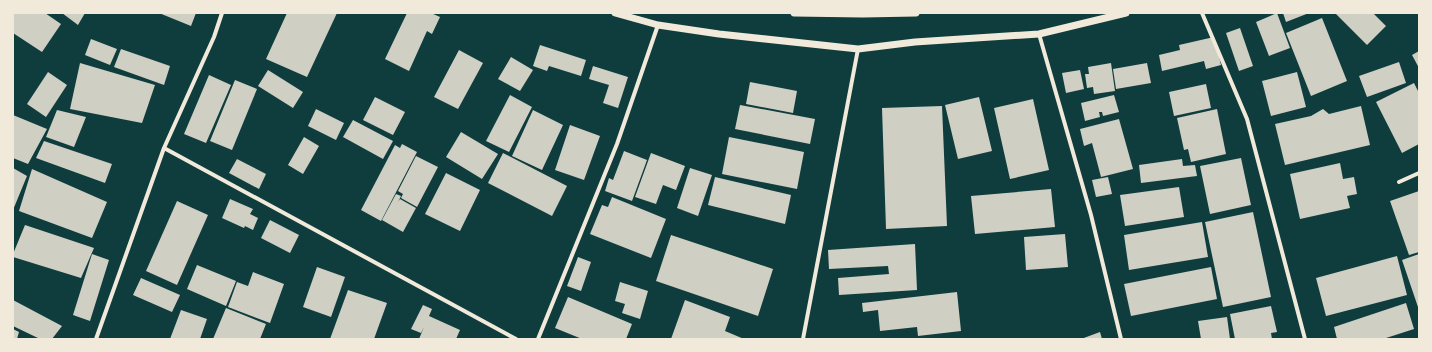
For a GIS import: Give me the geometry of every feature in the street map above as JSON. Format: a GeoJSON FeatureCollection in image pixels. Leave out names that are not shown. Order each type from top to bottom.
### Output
{"type":"FeatureCollection","features":[{"type":"Feature","properties":{"kind":"street"},"geometry":{"type":"LineString","coordinates":[[96,339],[164,148],[214,37],[222,13]]}},
{"type":"Feature","properties":{"kind":"street"},"geometry":{"type":"LineString","coordinates":[[615,13],[658,25],[719,34],[858,49],[915,42],[1039,34],[1126,13]]}},
{"type":"Feature","properties":{"kind":"street"},"geometry":{"type":"LineString","coordinates":[[794,13],[916,13]]}},
{"type":"Feature","properties":{"kind":"street"},"geometry":{"type":"LineString","coordinates":[[1202,13],[1247,119],[1295,307],[1305,339]]}},
{"type":"Feature","properties":{"kind":"street"},"geometry":{"type":"LineString","coordinates":[[538,339],[617,144],[658,25]]}},
{"type":"Feature","properties":{"kind":"street"},"geometry":{"type":"LineString","coordinates":[[1039,34],[1091,215],[1121,339]]}},
{"type":"Feature","properties":{"kind":"street"},"geometry":{"type":"LineString","coordinates":[[803,339],[858,49]]}},
{"type":"Feature","properties":{"kind":"street"},"geometry":{"type":"LineString","coordinates":[[164,148],[516,339]]}},
{"type":"Feature","properties":{"kind":"street"},"geometry":{"type":"LineString","coordinates":[[1399,182],[1419,173]]}},
{"type":"Feature","properties":{"kind":"building"},"geometry":{"type":"Polygon","coordinates":[[[13,13],[45,13],[61,24],[42,52],[13,33],[13,13]]]}},
{"type":"Feature","properties":{"kind":"building"},"geometry":{"type":"Polygon","coordinates":[[[62,13],[85,13],[78,25],[62,13]]]}},
{"type":"Feature","properties":{"kind":"building"},"geometry":{"type":"Polygon","coordinates":[[[159,13],[196,13],[191,26],[159,13]]]}},
{"type":"Feature","properties":{"kind":"building"},"geometry":{"type":"Polygon","coordinates":[[[287,13],[337,13],[307,77],[266,59],[287,13]]]}},
{"type":"Feature","properties":{"kind":"building"},"geometry":{"type":"Polygon","coordinates":[[[407,13],[431,13],[440,17],[432,34],[427,31],[409,71],[385,59],[407,13]]]}},
{"type":"Feature","properties":{"kind":"building"},"geometry":{"type":"Polygon","coordinates":[[[1277,13],[1290,48],[1269,56],[1256,22],[1277,13]]]}},
{"type":"Feature","properties":{"kind":"building"},"geometry":{"type":"Polygon","coordinates":[[[1283,13],[1309,13],[1286,22],[1283,13]]]}},
{"type":"Feature","properties":{"kind":"building"},"geometry":{"type":"Polygon","coordinates":[[[1335,13],[1373,13],[1386,26],[1367,45],[1335,13]]]}},
{"type":"Feature","properties":{"kind":"building"},"geometry":{"type":"Polygon","coordinates":[[[1322,18],[1347,81],[1311,96],[1286,33],[1322,18]]]}},
{"type":"Feature","properties":{"kind":"building"},"geometry":{"type":"Polygon","coordinates":[[[1240,28],[1253,66],[1239,71],[1226,33],[1240,28]]]}},
{"type":"Feature","properties":{"kind":"building"},"geometry":{"type":"Polygon","coordinates":[[[1214,37],[1221,65],[1206,69],[1204,61],[1162,71],[1159,55],[1180,50],[1179,45],[1214,37]]]}},
{"type":"Feature","properties":{"kind":"building"},"geometry":{"type":"Polygon","coordinates":[[[91,39],[117,49],[110,65],[85,55],[91,39]]]}},
{"type":"Feature","properties":{"kind":"building"},"geometry":{"type":"Polygon","coordinates":[[[540,45],[586,60],[581,76],[549,66],[547,71],[533,66],[540,45]]]}},
{"type":"Feature","properties":{"kind":"building"},"geometry":{"type":"Polygon","coordinates":[[[121,49],[170,66],[164,85],[114,67],[121,49]]]}},
{"type":"Feature","properties":{"kind":"building"},"geometry":{"type":"Polygon","coordinates":[[[459,50],[483,63],[458,109],[434,97],[459,50]]]}},
{"type":"Feature","properties":{"kind":"building"},"geometry":{"type":"Polygon","coordinates":[[[1419,51],[1419,68],[1412,55],[1419,51]]]}},
{"type":"Feature","properties":{"kind":"building"},"geometry":{"type":"Polygon","coordinates":[[[511,57],[533,70],[520,91],[498,79],[511,57]]]}},
{"type":"Feature","properties":{"kind":"building"},"geometry":{"type":"Polygon","coordinates":[[[1399,62],[1406,83],[1367,97],[1359,76],[1399,62]]]}},
{"type":"Feature","properties":{"kind":"building"},"geometry":{"type":"Polygon","coordinates":[[[80,63],[155,85],[142,123],[70,109],[80,63]]]}},
{"type":"Feature","properties":{"kind":"building"},"geometry":{"type":"Polygon","coordinates":[[[1111,63],[1115,91],[1094,94],[1093,87],[1087,88],[1085,74],[1089,74],[1088,67],[1111,63]]]}},
{"type":"Feature","properties":{"kind":"building"},"geometry":{"type":"Polygon","coordinates":[[[1147,63],[1151,83],[1116,89],[1113,69],[1147,63]]]}},
{"type":"Feature","properties":{"kind":"building"},"geometry":{"type":"Polygon","coordinates":[[[593,66],[628,77],[618,108],[603,103],[609,85],[589,79],[593,66]]]}},
{"type":"Feature","properties":{"kind":"building"},"geometry":{"type":"Polygon","coordinates":[[[268,70],[303,92],[293,108],[258,86],[268,70]]]}},
{"type":"Feature","properties":{"kind":"building"},"geometry":{"type":"Polygon","coordinates":[[[1080,70],[1084,89],[1066,93],[1062,73],[1080,70]]]}},
{"type":"Feature","properties":{"kind":"building"},"geometry":{"type":"Polygon","coordinates":[[[48,72],[67,85],[46,117],[27,104],[48,72]]]}},
{"type":"Feature","properties":{"kind":"building"},"geometry":{"type":"Polygon","coordinates":[[[1297,72],[1306,107],[1271,116],[1262,81],[1297,72]]]}},
{"type":"Feature","properties":{"kind":"building"},"geometry":{"type":"Polygon","coordinates":[[[209,75],[231,85],[206,143],[184,134],[209,75]]]}},
{"type":"Feature","properties":{"kind":"building"},"geometry":{"type":"Polygon","coordinates":[[[235,80],[257,89],[232,150],[210,141],[235,80]]]}},
{"type":"Feature","properties":{"kind":"building"},"geometry":{"type":"Polygon","coordinates":[[[750,82],[797,91],[793,113],[746,104],[750,82]]]}},
{"type":"Feature","properties":{"kind":"building"},"geometry":{"type":"Polygon","coordinates":[[[1414,83],[1419,93],[1419,144],[1402,153],[1376,102],[1414,83]]]}},
{"type":"Feature","properties":{"kind":"building"},"geometry":{"type":"Polygon","coordinates":[[[1206,84],[1211,108],[1174,116],[1169,92],[1206,84]]]}},
{"type":"Feature","properties":{"kind":"building"},"geometry":{"type":"Polygon","coordinates":[[[510,95],[532,107],[509,152],[486,141],[510,95]]]}},
{"type":"Feature","properties":{"kind":"building"},"geometry":{"type":"Polygon","coordinates":[[[1114,95],[1119,112],[1103,116],[1102,112],[1099,112],[1100,117],[1085,121],[1081,103],[1114,95]]]}},
{"type":"Feature","properties":{"kind":"building"},"geometry":{"type":"Polygon","coordinates":[[[375,97],[405,112],[393,135],[363,120],[375,97]]]}},
{"type":"Feature","properties":{"kind":"building"},"geometry":{"type":"Polygon","coordinates":[[[979,97],[992,151],[958,159],[945,105],[979,97]]]}},
{"type":"Feature","properties":{"kind":"building"},"geometry":{"type":"Polygon","coordinates":[[[1033,99],[1049,170],[1010,179],[994,108],[1033,99]]]}},
{"type":"Feature","properties":{"kind":"building"},"geometry":{"type":"Polygon","coordinates":[[[740,105],[815,119],[810,144],[735,129],[740,105]]]}},
{"type":"Feature","properties":{"kind":"building"},"geometry":{"type":"Polygon","coordinates":[[[942,106],[947,226],[886,229],[882,108],[942,106]]]}},
{"type":"Feature","properties":{"kind":"building"},"geometry":{"type":"Polygon","coordinates":[[[1361,106],[1370,145],[1285,165],[1275,124],[1311,116],[1323,109],[1329,114],[1361,106]]]}},
{"type":"Feature","properties":{"kind":"building"},"geometry":{"type":"Polygon","coordinates":[[[316,109],[344,123],[336,140],[308,126],[316,109]]]}},
{"type":"Feature","properties":{"kind":"building"},"geometry":{"type":"Polygon","coordinates":[[[1217,109],[1226,154],[1191,162],[1188,149],[1184,150],[1177,118],[1217,109]]]}},
{"type":"Feature","properties":{"kind":"building"},"geometry":{"type":"Polygon","coordinates":[[[57,110],[86,117],[74,147],[46,137],[57,110]]]}},
{"type":"Feature","properties":{"kind":"building"},"geometry":{"type":"Polygon","coordinates":[[[533,110],[563,125],[542,170],[512,156],[533,110]]]}},
{"type":"Feature","properties":{"kind":"building"},"geometry":{"type":"Polygon","coordinates":[[[13,115],[47,129],[28,164],[13,158],[13,115]]]}},
{"type":"Feature","properties":{"kind":"building"},"geometry":{"type":"Polygon","coordinates":[[[1119,119],[1133,169],[1101,177],[1092,143],[1084,146],[1080,129],[1119,119]]]}},
{"type":"Feature","properties":{"kind":"building"},"geometry":{"type":"Polygon","coordinates":[[[353,120],[393,141],[383,159],[343,137],[353,120]]]}},
{"type":"Feature","properties":{"kind":"building"},"geometry":{"type":"Polygon","coordinates":[[[570,125],[600,136],[584,180],[555,170],[570,125]]]}},
{"type":"Feature","properties":{"kind":"building"},"geometry":{"type":"Polygon","coordinates":[[[461,132],[498,154],[482,179],[446,157],[461,132]]]}},
{"type":"Feature","properties":{"kind":"building"},"geometry":{"type":"Polygon","coordinates":[[[304,137],[319,146],[303,174],[288,165],[304,137]]]}},
{"type":"Feature","properties":{"kind":"building"},"geometry":{"type":"Polygon","coordinates":[[[729,137],[804,152],[797,189],[722,174],[729,137]]]}},
{"type":"Feature","properties":{"kind":"building"},"geometry":{"type":"Polygon","coordinates":[[[44,141],[112,164],[105,183],[36,158],[44,141]]]}},
{"type":"Feature","properties":{"kind":"building"},"geometry":{"type":"Polygon","coordinates":[[[402,144],[417,152],[381,221],[361,210],[395,145],[400,148],[402,144]]]}},
{"type":"Feature","properties":{"kind":"building"},"geometry":{"type":"Polygon","coordinates":[[[624,151],[647,160],[632,201],[605,191],[609,178],[613,180],[624,151]]]}},
{"type":"Feature","properties":{"kind":"building"},"geometry":{"type":"Polygon","coordinates":[[[503,153],[567,186],[552,216],[488,183],[503,153]]]}},
{"type":"Feature","properties":{"kind":"building"},"geometry":{"type":"Polygon","coordinates":[[[651,153],[685,166],[676,190],[663,185],[656,204],[635,197],[651,153]]]}},
{"type":"Feature","properties":{"kind":"building"},"geometry":{"type":"Polygon","coordinates":[[[416,156],[438,167],[417,207],[401,198],[403,194],[398,191],[416,156]]]}},
{"type":"Feature","properties":{"kind":"building"},"geometry":{"type":"Polygon","coordinates":[[[1241,158],[1251,205],[1210,214],[1200,166],[1241,158]]]}},
{"type":"Feature","properties":{"kind":"building"},"geometry":{"type":"Polygon","coordinates":[[[237,159],[266,174],[259,189],[229,173],[237,159]]]}},
{"type":"Feature","properties":{"kind":"building"},"geometry":{"type":"Polygon","coordinates":[[[1182,159],[1183,166],[1195,165],[1197,176],[1141,183],[1139,165],[1182,159]]]}},
{"type":"Feature","properties":{"kind":"building"},"geometry":{"type":"Polygon","coordinates":[[[1340,163],[1343,179],[1354,177],[1357,194],[1347,196],[1350,208],[1300,219],[1290,174],[1340,163]]]}},
{"type":"Feature","properties":{"kind":"building"},"geometry":{"type":"Polygon","coordinates":[[[13,168],[27,176],[13,210],[13,168]]]}},
{"type":"Feature","properties":{"kind":"building"},"geometry":{"type":"Polygon","coordinates":[[[690,168],[712,175],[698,216],[677,208],[690,168]]]}},
{"type":"Feature","properties":{"kind":"building"},"geometry":{"type":"Polygon","coordinates":[[[32,169],[107,202],[92,238],[19,211],[32,169]]]}},
{"type":"Feature","properties":{"kind":"building"},"geometry":{"type":"Polygon","coordinates":[[[446,173],[480,190],[460,231],[425,214],[446,173]]]}},
{"type":"Feature","properties":{"kind":"building"},"geometry":{"type":"Polygon","coordinates":[[[715,177],[791,195],[785,224],[708,205],[715,177]]]}},
{"type":"Feature","properties":{"kind":"building"},"geometry":{"type":"Polygon","coordinates":[[[1108,177],[1112,194],[1096,197],[1092,180],[1108,177]]]}},
{"type":"Feature","properties":{"kind":"building"},"geometry":{"type":"Polygon","coordinates":[[[1179,187],[1184,217],[1125,226],[1120,195],[1179,187]]]}},
{"type":"Feature","properties":{"kind":"building"},"geometry":{"type":"Polygon","coordinates":[[[1051,189],[1055,227],[975,234],[971,196],[1051,189]]]}},
{"type":"Feature","properties":{"kind":"building"},"geometry":{"type":"Polygon","coordinates":[[[1419,191],[1419,252],[1409,255],[1390,201],[1419,191]]]}},
{"type":"Feature","properties":{"kind":"building"},"geometry":{"type":"Polygon","coordinates":[[[396,194],[401,196],[398,202],[400,199],[416,208],[403,232],[382,220],[396,194]]]}},
{"type":"Feature","properties":{"kind":"building"},"geometry":{"type":"Polygon","coordinates":[[[612,197],[666,219],[651,258],[590,234],[602,205],[608,207],[612,197]]]}},
{"type":"Feature","properties":{"kind":"building"},"geometry":{"type":"Polygon","coordinates":[[[230,199],[253,209],[250,214],[258,218],[253,230],[245,226],[244,228],[222,218],[230,199]]]}},
{"type":"Feature","properties":{"kind":"building"},"geometry":{"type":"Polygon","coordinates":[[[177,201],[208,215],[177,285],[146,271],[177,201]]]}},
{"type":"Feature","properties":{"kind":"building"},"geometry":{"type":"Polygon","coordinates":[[[1253,212],[1271,297],[1223,307],[1205,222],[1253,212]]]}},
{"type":"Feature","properties":{"kind":"building"},"geometry":{"type":"Polygon","coordinates":[[[270,220],[299,235],[290,253],[261,238],[270,220]]]}},
{"type":"Feature","properties":{"kind":"building"},"geometry":{"type":"Polygon","coordinates":[[[1202,222],[1208,257],[1129,270],[1124,235],[1202,222]]]}},
{"type":"Feature","properties":{"kind":"building"},"geometry":{"type":"Polygon","coordinates":[[[25,225],[94,248],[81,278],[13,257],[25,225]]]}},
{"type":"Feature","properties":{"kind":"building"},"geometry":{"type":"Polygon","coordinates":[[[1065,234],[1068,267],[1026,270],[1024,237],[1065,234]]]}},
{"type":"Feature","properties":{"kind":"building"},"geometry":{"type":"Polygon","coordinates":[[[671,235],[773,269],[758,316],[656,281],[671,235]]]}},
{"type":"Feature","properties":{"kind":"building"},"geometry":{"type":"Polygon","coordinates":[[[915,244],[917,290],[839,295],[838,278],[889,274],[888,266],[829,269],[828,250],[915,244]]]}},
{"type":"Feature","properties":{"kind":"building"},"geometry":{"type":"Polygon","coordinates":[[[92,254],[109,260],[90,321],[73,315],[92,254]]]}},
{"type":"Feature","properties":{"kind":"building"},"geometry":{"type":"Polygon","coordinates":[[[1419,254],[1419,310],[1402,260],[1419,254]]]}},
{"type":"Feature","properties":{"kind":"building"},"geometry":{"type":"Polygon","coordinates":[[[1397,256],[1407,295],[1326,316],[1316,278],[1397,256]]]}},
{"type":"Feature","properties":{"kind":"building"},"geometry":{"type":"Polygon","coordinates":[[[578,257],[591,262],[581,291],[567,286],[578,257]]]}},
{"type":"Feature","properties":{"kind":"building"},"geometry":{"type":"Polygon","coordinates":[[[197,265],[236,281],[226,306],[187,289],[197,265]]]}},
{"type":"Feature","properties":{"kind":"building"},"geometry":{"type":"Polygon","coordinates":[[[317,267],[345,277],[331,317],[303,307],[317,267]]]}},
{"type":"Feature","properties":{"kind":"building"},"geometry":{"type":"Polygon","coordinates":[[[1211,267],[1217,299],[1131,316],[1124,284],[1211,267]]]}},
{"type":"Feature","properties":{"kind":"building"},"geometry":{"type":"Polygon","coordinates":[[[253,272],[284,284],[270,323],[228,307],[237,282],[248,286],[253,272]]]}},
{"type":"Feature","properties":{"kind":"building"},"geometry":{"type":"Polygon","coordinates":[[[141,278],[180,295],[172,312],[133,295],[141,278]]]}},
{"type":"Feature","properties":{"kind":"building"},"geometry":{"type":"Polygon","coordinates":[[[620,282],[648,291],[640,319],[622,313],[625,304],[615,301],[620,282]]]}},
{"type":"Feature","properties":{"kind":"building"},"geometry":{"type":"Polygon","coordinates":[[[348,290],[387,303],[374,339],[330,339],[348,290]]]}},
{"type":"Feature","properties":{"kind":"building"},"geometry":{"type":"Polygon","coordinates":[[[957,292],[961,331],[918,336],[917,327],[880,331],[878,310],[863,312],[862,303],[957,292]]]}},
{"type":"Feature","properties":{"kind":"building"},"geometry":{"type":"Polygon","coordinates":[[[568,297],[632,324],[626,339],[582,339],[555,328],[568,297]]]}},
{"type":"Feature","properties":{"kind":"building"},"geometry":{"type":"Polygon","coordinates":[[[13,300],[62,326],[52,339],[40,339],[13,326],[13,300]]]}},
{"type":"Feature","properties":{"kind":"building"},"geometry":{"type":"Polygon","coordinates":[[[685,300],[730,317],[725,331],[744,339],[671,339],[685,300]]]}},
{"type":"Feature","properties":{"kind":"building"},"geometry":{"type":"Polygon","coordinates":[[[1406,303],[1414,329],[1383,339],[1337,339],[1334,327],[1406,303]]]}},
{"type":"Feature","properties":{"kind":"building"},"geometry":{"type":"Polygon","coordinates":[[[423,305],[432,309],[429,316],[460,330],[456,339],[419,339],[424,327],[421,333],[411,329],[423,305]]]}},
{"type":"Feature","properties":{"kind":"building"},"geometry":{"type":"Polygon","coordinates":[[[1271,306],[1277,332],[1271,333],[1272,339],[1235,339],[1230,314],[1271,306]]]}},
{"type":"Feature","properties":{"kind":"building"},"geometry":{"type":"Polygon","coordinates":[[[226,308],[266,324],[260,339],[213,339],[226,308]]]}},
{"type":"Feature","properties":{"kind":"building"},"geometry":{"type":"Polygon","coordinates":[[[181,310],[207,319],[200,339],[170,339],[181,310]]]}},
{"type":"Feature","properties":{"kind":"building"},"geometry":{"type":"Polygon","coordinates":[[[1227,317],[1230,339],[1201,339],[1198,321],[1227,317]]]}},
{"type":"Feature","properties":{"kind":"building"},"geometry":{"type":"Polygon","coordinates":[[[13,329],[19,332],[17,339],[13,339],[13,329]]]}},
{"type":"Feature","properties":{"kind":"building"},"geometry":{"type":"Polygon","coordinates":[[[1100,332],[1102,339],[1081,339],[1100,332]]]}}]}
